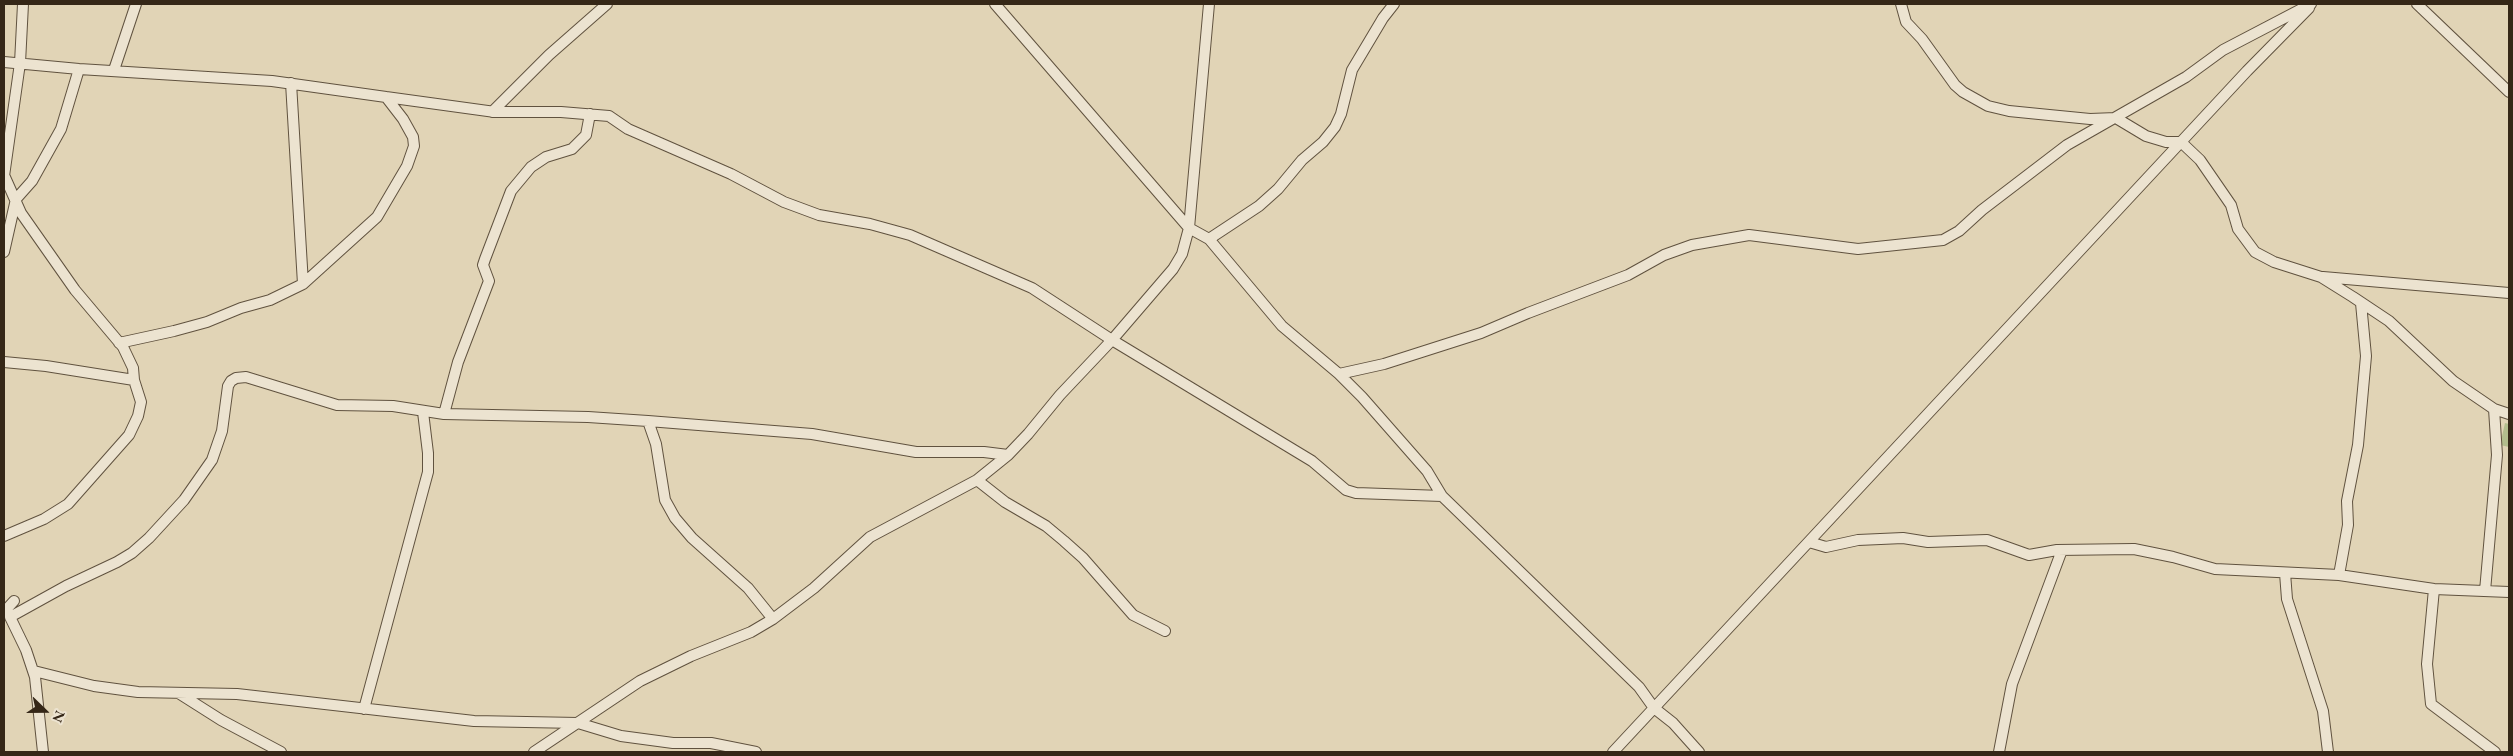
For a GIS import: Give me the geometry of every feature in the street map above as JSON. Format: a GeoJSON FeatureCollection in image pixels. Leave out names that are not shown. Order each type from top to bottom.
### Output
{"type":"FeatureCollection","features":[{"type":"Feature","properties":{"kind":"street"},"geometry":{"type":"LineString","coordinates":[[4,536],[44,519],[68,504],[129,434],[138,416],[141,402],[130,360],[119,343],[74,290],[21,213],[4,175],[20,63],[23,4]]}},
{"type":"Feature","properties":{"kind":"street"},"geometry":{"type":"LineString","coordinates":[[114,70],[136,4]]}},
{"type":"Feature","properties":{"kind":"street"},"geometry":{"type":"LineString","coordinates":[[492,112],[549,55],[607,4]]}},
{"type":"Feature","properties":{"kind":"street"},"geometry":{"type":"LineString","coordinates":[[995,4],[1189,228],[1209,239],[1282,326],[1339,374],[1427,471],[1442,496],[1639,687],[1654,708],[1673,723],[1699,752]]}},
{"type":"Feature","properties":{"kind":"street"},"geometry":{"type":"LineString","coordinates":[[534,752],[640,681],[691,656],[751,632],[814,588],[870,537],[977,480],[1008,456],[1060,395],[1112,340],[1173,269],[1182,254],[1189,228],[1209,4]]}},
{"type":"Feature","properties":{"kind":"street"},"geometry":{"type":"LineString","coordinates":[[1209,239],[1259,206],[1278,189],[1302,160],[1323,142],[1335,127],[1341,114],[1352,70],[1383,18],[1394,4]]}},
{"type":"Feature","properties":{"kind":"street"},"geometry":{"type":"LineString","coordinates":[[1902,4],[1906,22],[1922,39],[1955,85],[1963,92],[1988,106],[2009,111],[2090,119],[2116,118],[2146,136],[2166,142],[2181,142],[2200,160],[2231,205],[2238,229],[2256,252],[2274,262],[2321,277],[2509,293]]}},
{"type":"Feature","properties":{"kind":"street"},"geometry":{"type":"LineString","coordinates":[[1339,374],[1384,364],[1481,333],[1628,275],[1664,255],[1692,245],[1749,235],[1858,249],[1943,240],[1959,231],[1982,210],[2067,145],[2186,77],[2223,50],[2312,4]]}},
{"type":"Feature","properties":{"kind":"street"},"geometry":{"type":"LineString","coordinates":[[1613,752],[2247,71],[2312,4]]}},
{"type":"Feature","properties":{"kind":"street"},"geometry":{"type":"LineString","coordinates":[[2417,4],[2509,92]]}},
{"type":"Feature","properties":{"kind":"street"},"geometry":{"type":"LineString","coordinates":[[4,62],[290,84],[492,112],[561,112],[609,116],[628,129],[731,174],[784,202],[819,215],[870,224],[910,234],[1032,288],[1112,340],[1312,461],[1346,490],[1442,496]]}},
{"type":"Feature","properties":{"kind":"street"},"geometry":{"type":"LineString","coordinates":[[4,252],[16,199],[32,181],[61,129],[79,69]]}},
{"type":"Feature","properties":{"kind":"street"},"geometry":{"type":"LineString","coordinates":[[290,84],[303,284]]}},
{"type":"Feature","properties":{"kind":"street"},"geometry":{"type":"LineString","coordinates":[[119,343],[207,322],[241,308],[270,300],[303,284],[377,217],[407,166],[414,146],[413,138],[403,119],[386,97]]}},
{"type":"Feature","properties":{"kind":"street"},"geometry":{"type":"LineString","coordinates":[[444,414],[458,362],[488,281],[483,265],[511,191],[531,167],[546,157],[572,149],[586,136],[590,114]]}},
{"type":"Feature","properties":{"kind":"street"},"geometry":{"type":"LineString","coordinates":[[2321,277],[2389,321],[2453,382],[2494,409],[2509,414]]}},
{"type":"Feature","properties":{"kind":"street"},"geometry":{"type":"LineString","coordinates":[[2339,575],[2348,525],[2347,501],[2358,445],[2366,356],[2361,303]]}},
{"type":"Feature","properties":{"kind":"street"},"geometry":{"type":"LineString","coordinates":[[4,362],[46,366],[134,380]]}},
{"type":"Feature","properties":{"kind":"street"},"geometry":{"type":"LineString","coordinates":[[43,752],[34,671],[10,617],[66,586],[117,562],[132,553],[149,538],[184,500],[212,460],[222,431],[228,386],[231,380],[246,377],[338,405],[394,406],[444,414],[588,417],[648,421],[812,434],[916,452],[984,452],[1008,456]]}},
{"type":"Feature","properties":{"kind":"street"},"geometry":{"type":"LineString","coordinates":[[2485,590],[2497,455],[2494,409]]}},
{"type":"Feature","properties":{"kind":"street"},"geometry":{"type":"LineString","coordinates":[[364,709],[428,472],[423,412]]}},
{"type":"Feature","properties":{"kind":"street"},"geometry":{"type":"LineString","coordinates":[[648,421],[656,444],[665,500],[675,518],[692,538],[748,588],[773,618]]}},
{"type":"Feature","properties":{"kind":"street"},"geometry":{"type":"LineString","coordinates":[[977,480],[1005,502],[1046,526],[1064,541],[1083,558],[1133,615],[1166,631]]}},
{"type":"Feature","properties":{"kind":"street"},"geometry":{"type":"LineString","coordinates":[[1809,542],[1826,547],[1858,540],[1902,538],[1928,542],[1987,540],[2029,555],[2062,550],[2134,549],[2216,569],[2339,575],[2434,588],[2509,592]]}},
{"type":"Feature","properties":{"kind":"street"},"geometry":{"type":"LineString","coordinates":[[1999,752],[2012,684],[2062,550]]}},
{"type":"Feature","properties":{"kind":"street"},"geometry":{"type":"LineString","coordinates":[[2285,573],[2287,599],[2323,711],[2328,752]]}},
{"type":"Feature","properties":{"kind":"street"},"geometry":{"type":"LineString","coordinates":[[2434,588],[2427,664],[2431,704],[2494,752]]}},
{"type":"Feature","properties":{"kind":"street"},"geometry":{"type":"LineString","coordinates":[[4,612],[14,601]]}},
{"type":"Feature","properties":{"kind":"street"},"geometry":{"type":"LineString","coordinates":[[34,671],[94,686],[138,692],[237,694],[474,721],[578,724],[621,736],[672,743],[711,743],[756,752]]}},
{"type":"Feature","properties":{"kind":"street"},"geometry":{"type":"LineString","coordinates":[[178,693],[221,720],[281,752]]}},
{"type":"Feature","properties":{"kind":"green space"},"geometry":{"type":"Polygon","coordinates":[[[2505,423],[2509,424],[2509,447],[2500,445],[2505,423]]]}}]}
